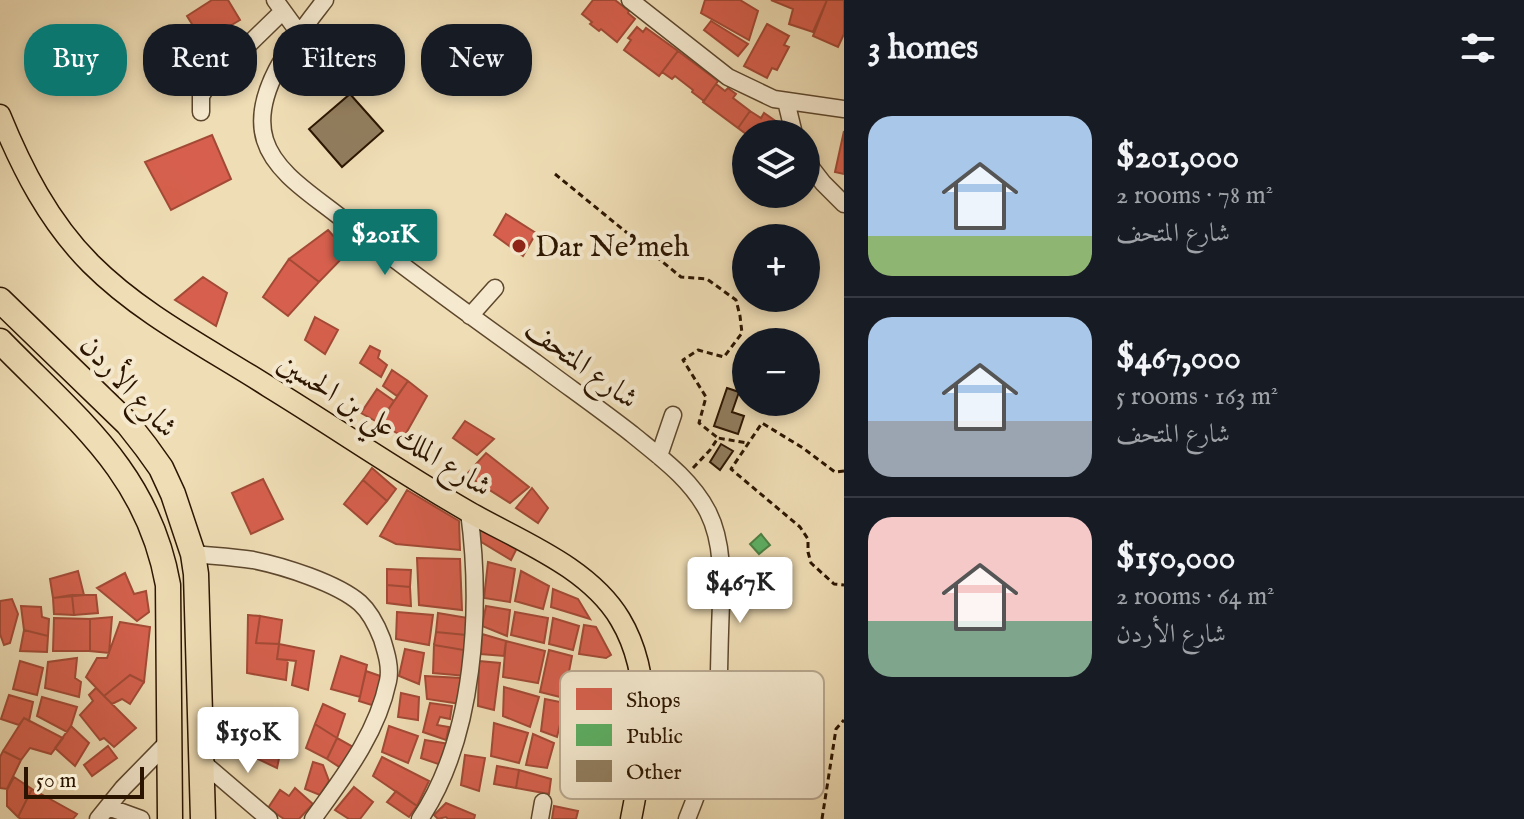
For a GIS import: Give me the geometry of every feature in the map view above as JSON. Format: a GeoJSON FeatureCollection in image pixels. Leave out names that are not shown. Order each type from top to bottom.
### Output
{"type":"FeatureCollection","features":[{"type":"Feature","properties":{"kind":"highway","name":"شارع الأردن"},"geometry":{"type":"LineString","coordinates":[[0,300],[128,424],[161,468],[173,494],[193,554],[196,574],[203,819]]}},
{"type":"Feature","properties":{"kind":"highway","name":"شارع الأردن"},"geometry":{"type":"LineString","coordinates":[[0,341],[86,426],[110,455],[144,508],[160,549],[168,585],[170,819]]}},
{"type":"Feature","properties":{"kind":"main road","name":"شارع الملك علي بن الحسين"},"geometry":{"type":"LineString","coordinates":[[0,115],[48,211],[111,282],[204,348],[469,512],[578,574],[611,605],[627,631],[639,671]]}},
{"type":"Feature","properties":{"kind":"main road","name":"شارع الملك علي بن الحسين"},"geometry":{"type":"LineString","coordinates":[[631,819],[634,799]]}},
{"type":"Feature","properties":{"kind":"street","name":"شارع المتحف"},"geometry":{"type":"LineString","coordinates":[[306,24],[325,0]]}},
{"type":"Feature","properties":{"kind":"street"},"geometry":{"type":"LineString","coordinates":[[630,0],[728,77],[762,95],[844,109]]}},
{"type":"Feature","properties":{"kind":"street"},"geometry":{"type":"LineString","coordinates":[[201,112],[201,96],[209,83],[279,6],[292,24]]}},
{"type":"Feature","properties":{"kind":"street","name":"شارع المتحف"},"geometry":{"type":"LineString","coordinates":[[273,77],[265,97],[262,120],[265,140],[271,154],[293,179],[377,246],[659,456],[703,504],[713,523],[721,565],[718,671]]}},
{"type":"Feature","properties":{"kind":"street"},"geometry":{"type":"LineString","coordinates":[[786,101],[791,120]]}},
{"type":"Feature","properties":{"kind":"street"},"geometry":{"type":"LineString","coordinates":[[820,179],[844,204]]}},
{"type":"Feature","properties":{"kind":"street"},"geometry":{"type":"LineString","coordinates":[[470,316],[495,288]]}},
{"type":"Feature","properties":{"kind":"street"},"geometry":{"type":"LineString","coordinates":[[659,456],[673,415]]}},
{"type":"Feature","properties":{"kind":"street"},"geometry":{"type":"LineString","coordinates":[[420,819],[444,776],[466,696],[473,617],[473,544],[469,512]]}},
{"type":"Feature","properties":{"kind":"street"},"geometry":{"type":"LineString","coordinates":[[193,554],[253,560],[312,578],[350,595],[362,604],[378,629],[389,672],[376,721],[344,777],[313,819]]}},
{"type":"Feature","properties":{"kind":"street"},"geometry":{"type":"LineString","coordinates":[[141,819],[103,813],[169,741]]}},
{"type":"Feature","properties":{"kind":"street"},"geometry":{"type":"LineString","coordinates":[[201,761],[269,819]]}},
{"type":"Feature","properties":{"kind":"street","name":"شارع المتحف"},"geometry":{"type":"LineString","coordinates":[[687,819],[695,799]]}},
{"type":"Feature","properties":{"kind":"path"},"geometry":{"type":"LineString","coordinates":[[555,174],[681,277],[707,279],[736,300],[742,333],[724,357],[698,350],[683,360],[706,397],[699,423],[718,438],[747,443]]}},
{"type":"Feature","properties":{"kind":"path"},"geometry":{"type":"LineString","coordinates":[[844,471],[835,472],[762,423],[731,469],[800,527],[808,539],[811,563],[834,584],[844,585]]}},
{"type":"Feature","properties":{"kind":"path"},"geometry":{"type":"LineString","coordinates":[[682,478],[718,438]]}},
{"type":"Feature","properties":{"kind":"path"},"geometry":{"type":"LineString","coordinates":[[822,819],[836,729],[844,720]]}},
{"type":"Feature","properties":{"kind":"building: Shops"},"geometry":{"type":"Polygon","coordinates":[[[212,0],[228,0],[240,20],[233,24],[192,24],[187,16],[212,0]]]}},
{"type":"Feature","properties":{"kind":"building: Shops"},"geometry":{"type":"Polygon","coordinates":[[[593,0],[615,0],[635,19],[617,42],[590,24],[592,22],[582,14],[593,0]]]}},
{"type":"Feature","properties":{"kind":"building: Shops"},"geometry":{"type":"Polygon","coordinates":[[[705,0],[740,0],[758,11],[749,40],[701,13],[705,0]]]}},
{"type":"Feature","properties":{"kind":"building: Shops"},"geometry":{"type":"Polygon","coordinates":[[[771,0],[827,0],[813,32],[789,24],[793,9],[771,0]]]}},
{"type":"Feature","properties":{"kind":"building: Shops"},"geometry":{"type":"Polygon","coordinates":[[[827,0],[844,0],[844,34],[838,47],[813,36],[827,0]]]}},
{"type":"Feature","properties":{"kind":"building: Shops"},"geometry":{"type":"Polygon","coordinates":[[[711,21],[748,44],[738,56],[704,30],[711,21]]]}},
{"type":"Feature","properties":{"kind":"building: Shops"},"geometry":{"type":"Polygon","coordinates":[[[767,24],[789,36],[784,45],[789,47],[777,70],[772,68],[767,78],[744,66],[767,24]]]}},
{"type":"Feature","properties":{"kind":"building: Shops"},"geometry":{"type":"Polygon","coordinates":[[[637,27],[643,32],[646,28],[678,51],[659,76],[624,50],[631,40],[628,38],[637,27]]]}},
{"type":"Feature","properties":{"kind":"building: Shops"},"geometry":{"type":"Polygon","coordinates":[[[678,51],[718,81],[704,101],[675,76],[672,79],[662,72],[678,51]]]}},
{"type":"Feature","properties":{"kind":"building: Shops"},"geometry":{"type":"Polygon","coordinates":[[[716,84],[736,94],[733,98],[750,111],[744,120],[732,120],[732,124],[703,102],[716,84]]]}},
{"type":"Feature","properties":{"kind":"building: Shops"},"geometry":{"type":"Polygon","coordinates":[[[750,111],[761,118],[764,113],[774,120],[744,120],[750,111]]]}},
{"type":"Feature","properties":{"kind":"building: Shops"},"geometry":{"type":"Polygon","coordinates":[[[844,131],[844,174],[835,172],[844,131]]]}},
{"type":"Feature","properties":{"kind":"building: Shops"},"geometry":{"type":"Polygon","coordinates":[[[212,135],[231,179],[171,210],[145,162],[212,135]]]}},
{"type":"Feature","properties":{"kind":"building: Shops","name":"Dar Ne'meh"},"geometry":{"type":"Polygon","coordinates":[[[506,214],[536,233],[523,256],[494,235],[506,214]]]}},
{"type":"Feature","properties":{"kind":"building: Shops"},"geometry":{"type":"Polygon","coordinates":[[[328,230],[348,252],[319,282],[289,259],[328,230]]]}},
{"type":"Feature","properties":{"kind":"building: Shops"},"geometry":{"type":"Polygon","coordinates":[[[289,259],[319,282],[288,316],[263,297],[289,259]]]}},
{"type":"Feature","properties":{"kind":"building: Shops"},"geometry":{"type":"Polygon","coordinates":[[[203,277],[227,293],[216,326],[175,300],[203,277]]]}},
{"type":"Feature","properties":{"kind":"building: Shops"},"geometry":{"type":"Polygon","coordinates":[[[315,317],[338,330],[325,354],[305,340],[315,317]]]}},
{"type":"Feature","properties":{"kind":"building: Shops"},"geometry":{"type":"Polygon","coordinates":[[[370,346],[380,351],[378,358],[387,365],[381,377],[360,363],[370,346]]]}},
{"type":"Feature","properties":{"kind":"building: Shops"},"geometry":{"type":"Polygon","coordinates":[[[392,370],[408,381],[397,396],[383,386],[392,370]]]}},
{"type":"Feature","properties":{"kind":"building: Shops"},"geometry":{"type":"Polygon","coordinates":[[[408,381],[427,396],[404,437],[379,423],[408,381]]]}},
{"type":"Feature","properties":{"kind":"building: Shops"},"geometry":{"type":"Polygon","coordinates":[[[377,389],[394,401],[379,423],[361,413],[377,389]]]}},
{"type":"Feature","properties":{"kind":"building: Shops"},"geometry":{"type":"Polygon","coordinates":[[[465,421],[494,439],[477,455],[453,438],[465,421]]]}},
{"type":"Feature","properties":{"kind":"building: Shops"},"geometry":{"type":"Polygon","coordinates":[[[486,453],[529,487],[510,503],[466,475],[486,453]]]}},
{"type":"Feature","properties":{"kind":"building: Shops"},"geometry":{"type":"Polygon","coordinates":[[[372,468],[396,489],[387,501],[363,480],[372,468]]]}},
{"type":"Feature","properties":{"kind":"building: Shops"},"geometry":{"type":"Polygon","coordinates":[[[263,479],[283,519],[251,534],[232,493],[263,479]]]}},
{"type":"Feature","properties":{"kind":"building: Shops"},"geometry":{"type":"Polygon","coordinates":[[[363,480],[387,501],[367,524],[344,504],[363,480]]]}},
{"type":"Feature","properties":{"kind":"building: Shops"},"geometry":{"type":"Polygon","coordinates":[[[532,488],[548,508],[538,523],[516,508],[532,488]]]}},
{"type":"Feature","properties":{"kind":"building: Shops"},"geometry":{"type":"Polygon","coordinates":[[[407,490],[459,521],[460,550],[396,544],[380,536],[407,490]]]}},
{"type":"Feature","properties":{"kind":"building: Shops"},"geometry":{"type":"Polygon","coordinates":[[[481,528],[517,548],[511,560],[478,540],[481,528]]]}},
{"type":"Feature","properties":{"kind":"building: Shops"},"geometry":{"type":"Polygon","coordinates":[[[417,558],[460,559],[462,610],[419,605],[417,558]]]}},
{"type":"Feature","properties":{"kind":"building: Shops"},"geometry":{"type":"Polygon","coordinates":[[[488,562],[515,569],[510,602],[484,598],[488,562]]]}},
{"type":"Feature","properties":{"kind":"building: Shops"},"geometry":{"type":"Polygon","coordinates":[[[387,569],[411,570],[410,587],[387,585],[387,569]]]}},
{"type":"Feature","properties":{"kind":"building: Shops"},"geometry":{"type":"Polygon","coordinates":[[[78,571],[84,595],[53,598],[50,579],[78,571]]]}},
{"type":"Feature","properties":{"kind":"building: Shops"},"geometry":{"type":"Polygon","coordinates":[[[521,571],[549,586],[543,609],[515,601],[521,571]]]}},
{"type":"Feature","properties":{"kind":"building: Shops"},"geometry":{"type":"Polygon","coordinates":[[[125,573],[134,594],[146,591],[149,612],[137,621],[97,588],[125,573]]]}},
{"type":"Feature","properties":{"kind":"building: Shops"},"geometry":{"type":"Polygon","coordinates":[[[387,585],[410,587],[411,606],[387,603],[387,585]]]}},
{"type":"Feature","properties":{"kind":"building: Shops"},"geometry":{"type":"Polygon","coordinates":[[[553,589],[578,599],[590,619],[551,607],[553,589]]]}},
{"type":"Feature","properties":{"kind":"building: Shops"},"geometry":{"type":"Polygon","coordinates":[[[72,595],[74,615],[54,614],[53,598],[72,595]]]}},
{"type":"Feature","properties":{"kind":"building: Shops"},"geometry":{"type":"Polygon","coordinates":[[[72,595],[96,595],[98,613],[74,615],[72,595]]]}},
{"type":"Feature","properties":{"kind":"building: Shops"},"geometry":{"type":"Polygon","coordinates":[[[12,599],[18,614],[10,643],[4,645],[0,634],[0,601],[12,599]]]}},
{"type":"Feature","properties":{"kind":"building: Shops"},"geometry":{"type":"Polygon","coordinates":[[[21,606],[41,607],[42,617],[49,619],[48,636],[24,630],[21,606]]]}},
{"type":"Feature","properties":{"kind":"building: Shops"},"geometry":{"type":"Polygon","coordinates":[[[486,606],[510,610],[507,636],[482,626],[486,606]]]}},
{"type":"Feature","properties":{"kind":"building: Shops"},"geometry":{"type":"Polygon","coordinates":[[[397,612],[433,615],[429,645],[396,639],[397,612]]]}},
{"type":"Feature","properties":{"kind":"building: Shops"},"geometry":{"type":"Polygon","coordinates":[[[515,612],[548,618],[544,643],[511,635],[515,612]]]}},
{"type":"Feature","properties":{"kind":"building: Shops"},"geometry":{"type":"Polygon","coordinates":[[[438,613],[468,618],[466,635],[436,632],[438,613]]]}},
{"type":"Feature","properties":{"kind":"building: Shops"},"geometry":{"type":"Polygon","coordinates":[[[248,615],[260,616],[256,643],[279,644],[277,659],[288,660],[286,680],[247,673],[248,615]]]}},
{"type":"Feature","properties":{"kind":"building: Shops"},"geometry":{"type":"Polygon","coordinates":[[[260,616],[282,620],[279,644],[256,643],[260,616]]]}},
{"type":"Feature","properties":{"kind":"building: Shops"},"geometry":{"type":"Polygon","coordinates":[[[112,617],[109,653],[90,651],[90,619],[112,617]]]}},
{"type":"Feature","properties":{"kind":"building: Shops"},"geometry":{"type":"Polygon","coordinates":[[[54,618],[90,619],[90,651],[53,651],[54,618]]]}},
{"type":"Feature","properties":{"kind":"building: Shops"},"geometry":{"type":"Polygon","coordinates":[[[553,618],[579,626],[573,650],[549,644],[553,618]]]}},
{"type":"Feature","properties":{"kind":"building: Shops"},"geometry":{"type":"Polygon","coordinates":[[[120,622],[150,627],[144,682],[130,675],[104,696],[86,677],[97,658],[107,658],[120,622]]]}},
{"type":"Feature","properties":{"kind":"building: Shops"},"geometry":{"type":"Polygon","coordinates":[[[584,625],[596,627],[611,655],[606,658],[579,654],[584,625]]]}},
{"type":"Feature","properties":{"kind":"building: Shops"},"geometry":{"type":"Polygon","coordinates":[[[24,630],[48,636],[47,652],[20,651],[24,630]]]}},
{"type":"Feature","properties":{"kind":"building: Shops"},"geometry":{"type":"Polygon","coordinates":[[[436,632],[466,635],[464,650],[434,645],[436,632]]]}},
{"type":"Feature","properties":{"kind":"building: Shops"},"geometry":{"type":"Polygon","coordinates":[[[482,634],[506,641],[504,656],[481,654],[482,634]]]}},
{"type":"Feature","properties":{"kind":"building: Shops"},"geometry":{"type":"Polygon","coordinates":[[[506,641],[545,651],[538,683],[503,677],[506,641]]]}},
{"type":"Feature","properties":{"kind":"building: Shops"},"geometry":{"type":"Polygon","coordinates":[[[279,644],[314,651],[308,690],[292,685],[296,661],[277,659],[279,644]]]}},
{"type":"Feature","properties":{"kind":"building: Shops"},"geometry":{"type":"Polygon","coordinates":[[[434,645],[464,650],[466,676],[433,673],[434,645]]]}},
{"type":"Feature","properties":{"kind":"building: Shops"},"geometry":{"type":"Polygon","coordinates":[[[405,649],[424,653],[419,684],[399,676],[405,649]]]}},
{"type":"Feature","properties":{"kind":"building: Shops"},"geometry":{"type":"Polygon","coordinates":[[[549,650],[572,656],[569,671],[560,671],[560,697],[540,692],[549,650]]]}},
{"type":"Feature","properties":{"kind":"building: Shops"},"geometry":{"type":"Polygon","coordinates":[[[341,656],[367,665],[360,697],[331,689],[341,656]]]}},
{"type":"Feature","properties":{"kind":"building: Shops"},"geometry":{"type":"Polygon","coordinates":[[[77,658],[75,678],[81,682],[79,697],[45,688],[48,662],[77,658]]]}},
{"type":"Feature","properties":{"kind":"building: Shops"},"geometry":{"type":"Polygon","coordinates":[[[20,661],[43,668],[37,695],[13,689],[20,661]]]}},
{"type":"Feature","properties":{"kind":"building: Shops"},"geometry":{"type":"Polygon","coordinates":[[[479,661],[500,663],[494,710],[478,706],[479,661]]]}},
{"type":"Feature","properties":{"kind":"building: Shops"},"geometry":{"type":"Polygon","coordinates":[[[366,671],[383,677],[375,706],[359,701],[366,671]]]}},
{"type":"Feature","properties":{"kind":"building: Shops"},"geometry":{"type":"Polygon","coordinates":[[[130,675],[144,682],[130,704],[122,699],[112,704],[104,696],[130,675]]]}},
{"type":"Feature","properties":{"kind":"building: Shops"},"geometry":{"type":"Polygon","coordinates":[[[425,676],[461,678],[461,704],[427,699],[425,676]]]}},
{"type":"Feature","properties":{"kind":"building: Shops"},"geometry":{"type":"Polygon","coordinates":[[[504,687],[539,697],[530,727],[503,716],[504,687]]]}},
{"type":"Feature","properties":{"kind":"building: Shops"},"geometry":{"type":"Polygon","coordinates":[[[96,688],[136,728],[114,747],[104,738],[100,740],[80,715],[93,701],[89,695],[96,688]]]}},
{"type":"Feature","properties":{"kind":"building: Shops"},"geometry":{"type":"Polygon","coordinates":[[[401,693],[419,697],[418,720],[398,717],[401,693]]]}},
{"type":"Feature","properties":{"kind":"building: Shops"},"geometry":{"type":"Polygon","coordinates":[[[9,695],[33,702],[29,721],[24,718],[19,725],[1,719],[9,695]]]}},
{"type":"Feature","properties":{"kind":"building: Shops"},"geometry":{"type":"Polygon","coordinates":[[[42,697],[77,707],[67,732],[37,716],[42,697]]]}},
{"type":"Feature","properties":{"kind":"building: Shops"},"geometry":{"type":"Polygon","coordinates":[[[545,699],[560,702],[557,737],[541,731],[545,699]]]}},
{"type":"Feature","properties":{"kind":"building: Shops"},"geometry":{"type":"Polygon","coordinates":[[[430,703],[452,706],[450,719],[440,717],[437,725],[449,727],[446,740],[423,732],[430,703]]]}},
{"type":"Feature","properties":{"kind":"building: Shops"},"geometry":{"type":"Polygon","coordinates":[[[323,704],[345,714],[337,738],[315,724],[323,704]]]}},
{"type":"Feature","properties":{"kind":"building: Shops"},"geometry":{"type":"Polygon","coordinates":[[[24,718],[63,738],[51,754],[30,748],[21,760],[3,751],[24,718]]]}},
{"type":"Feature","properties":{"kind":"building: Shops"},"geometry":{"type":"Polygon","coordinates":[[[494,723],[528,733],[519,763],[491,756],[494,723]]]}},
{"type":"Feature","properties":{"kind":"building: Shops"},"geometry":{"type":"Polygon","coordinates":[[[315,724],[337,738],[327,759],[306,748],[315,724]]]}},
{"type":"Feature","properties":{"kind":"building: Shops"},"geometry":{"type":"Polygon","coordinates":[[[71,726],[89,743],[75,766],[55,748],[71,726]]]}},
{"type":"Feature","properties":{"kind":"building: Shops"},"geometry":{"type":"Polygon","coordinates":[[[389,726],[418,736],[408,763],[382,752],[389,726]]]}},
{"type":"Feature","properties":{"kind":"building: Shops"},"geometry":{"type":"Polygon","coordinates":[[[250,729],[283,739],[277,768],[245,753],[250,729]]]}},
{"type":"Feature","properties":{"kind":"building: Shops"},"geometry":{"type":"Polygon","coordinates":[[[533,734],[554,743],[547,768],[526,765],[533,734]]]}},
{"type":"Feature","properties":{"kind":"building: Shops"},"geometry":{"type":"Polygon","coordinates":[[[337,738],[357,749],[344,770],[327,759],[337,738]]]}},
{"type":"Feature","properties":{"kind":"building: Shops"},"geometry":{"type":"Polygon","coordinates":[[[425,740],[450,744],[444,766],[421,758],[425,740]]]}},
{"type":"Feature","properties":{"kind":"building: Shops"},"geometry":{"type":"Polygon","coordinates":[[[108,746],[117,758],[92,776],[84,765],[108,746]]]}},
{"type":"Feature","properties":{"kind":"building: Shops"},"geometry":{"type":"Polygon","coordinates":[[[3,751],[21,760],[7,789],[0,788],[0,757],[3,751]]]}},
{"type":"Feature","properties":{"kind":"building: Shops"},"geometry":{"type":"Polygon","coordinates":[[[465,755],[485,758],[479,791],[461,785],[465,755]]]}},
{"type":"Feature","properties":{"kind":"building: Shops"},"geometry":{"type":"Polygon","coordinates":[[[382,757],[429,781],[417,806],[373,776],[382,757]]]}},
{"type":"Feature","properties":{"kind":"building: Shops"},"geometry":{"type":"Polygon","coordinates":[[[313,762],[323,765],[329,781],[320,795],[305,789],[313,762]]]}},
{"type":"Feature","properties":{"kind":"building: Shops"},"geometry":{"type":"Polygon","coordinates":[[[497,766],[519,770],[516,788],[494,784],[497,766]]]}},
{"type":"Feature","properties":{"kind":"building: Shops"},"geometry":{"type":"Polygon","coordinates":[[[519,770],[551,779],[549,794],[516,788],[519,770]]]}},
{"type":"Feature","properties":{"kind":"building: Shops"},"geometry":{"type":"Polygon","coordinates":[[[14,777],[32,789],[18,817],[7,806],[7,790],[14,777]]]}},
{"type":"Feature","properties":{"kind":"building: Shops"},"geometry":{"type":"Polygon","coordinates":[[[354,787],[373,802],[360,819],[349,819],[335,810],[354,787]]]}},
{"type":"Feature","properties":{"kind":"building: Shops"},"geometry":{"type":"Polygon","coordinates":[[[295,788],[313,804],[299,819],[284,819],[268,808],[280,790],[289,796],[295,788]]]}},
{"type":"Feature","properties":{"kind":"building: Shops"},"geometry":{"type":"Polygon","coordinates":[[[32,789],[77,814],[73,819],[21,819],[18,817],[32,789]]]}},
{"type":"Feature","properties":{"kind":"building: Shops"},"geometry":{"type":"Polygon","coordinates":[[[396,791],[417,806],[409,817],[387,802],[396,791]]]}},
{"type":"Feature","properties":{"kind":"building: Shops"},"geometry":{"type":"Polygon","coordinates":[[[446,803],[475,815],[474,819],[438,819],[434,815],[446,803]]]}},
{"type":"Feature","properties":{"kind":"building: Shops"},"geometry":{"type":"Polygon","coordinates":[[[554,806],[578,811],[576,819],[552,819],[554,806]]]}},
{"type":"Feature","properties":{"kind":"building: Public"},"geometry":{"type":"Polygon","coordinates":[[[761,534],[770,545],[759,554],[750,544],[761,534]]]}},
{"type":"Feature","properties":{"kind":"building: Other"},"geometry":{"type":"Polygon","coordinates":[[[348,96],[352,96],[383,131],[342,167],[309,129],[348,96]]]}},
{"type":"Feature","properties":{"kind":"building: Other"},"geometry":{"type":"Polygon","coordinates":[[[727,388],[732,390],[732,416],[744,416],[738,434],[714,426],[727,388]]]}},
{"type":"Feature","properties":{"kind":"building: Other"},"geometry":{"type":"Polygon","coordinates":[[[721,444],[733,451],[720,470],[710,462],[721,444]]]}},
{"type":"Feature","properties":{"kind":"place","name":"Dar Ne'meh"},"geometry":{"type":"Point","coordinates":[519,246]}}]}
